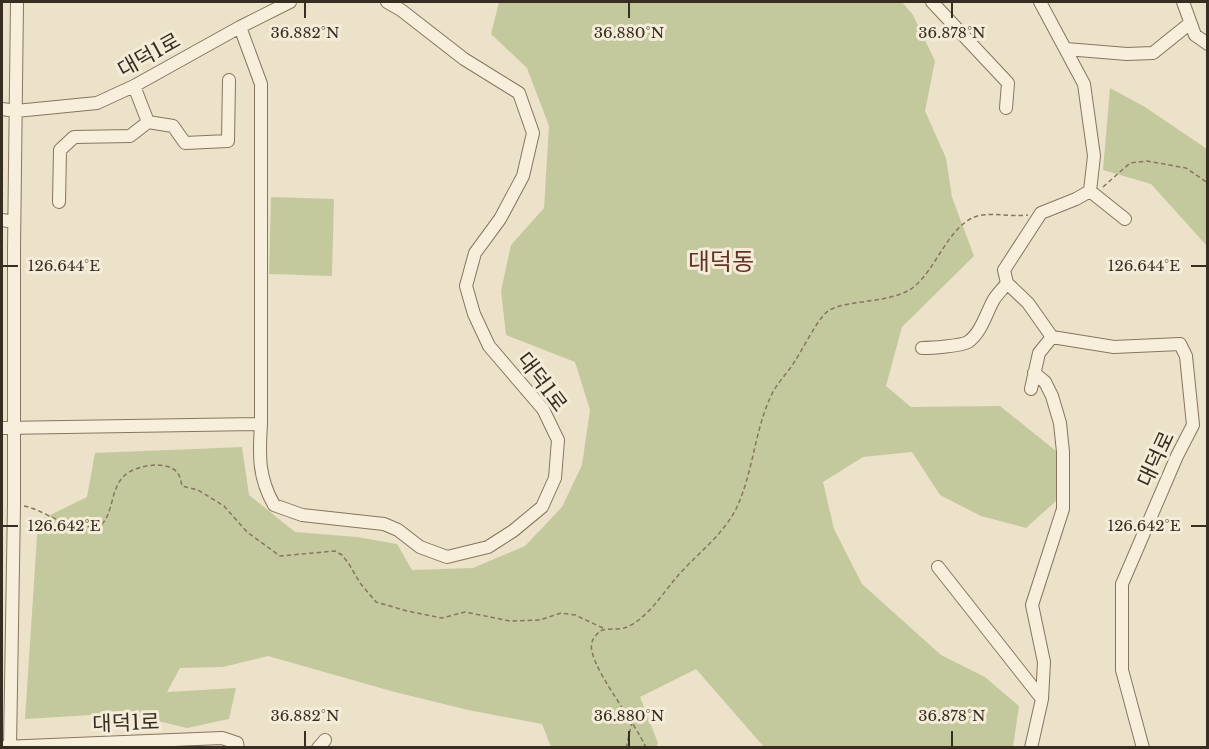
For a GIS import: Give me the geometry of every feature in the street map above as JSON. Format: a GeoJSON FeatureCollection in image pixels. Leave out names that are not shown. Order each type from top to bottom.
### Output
{"type":"FeatureCollection","features":[{"type":"Feature","properties":{"kind":"street"},"geometry":{"type":"LineString","coordinates":[[10,747],[14,504],[8,428],[8,221],[16,111],[17,2]]}},
{"type":"Feature","properties":{"kind":"street","name":"대덕1로"},"geometry":{"type":"LineString","coordinates":[[2,109],[16,111],[97,103],[134,86],[288,2]]}},
{"type":"Feature","properties":{"kind":"street","name":"대덕1로"},"geometry":{"type":"LineString","coordinates":[[261,424],[259,460],[265,489],[274,505],[302,515],[384,524],[398,530],[420,547],[447,557],[488,547],[513,531],[542,507],[555,478],[558,440],[543,410],[489,346],[474,314],[466,286],[475,253],[500,219],[523,176],[533,133],[519,93],[464,59],[401,10],[387,2]]}},
{"type":"Feature","properties":{"kind":"street"},"geometry":{"type":"LineString","coordinates":[[933,2],[1008,83],[1006,108]]}},
{"type":"Feature","properties":{"kind":"street"},"geometry":{"type":"LineString","coordinates":[[1040,2],[1084,84],[1094,156],[1091,193]]}},
{"type":"Feature","properties":{"kind":"street"},"geometry":{"type":"LineString","coordinates":[[1183,2],[1189,24],[1195,35],[1208,44]]}},
{"type":"Feature","properties":{"kind":"street"},"geometry":{"type":"LineString","coordinates":[[1066,49],[1128,54],[1153,53],[1189,24]]}},
{"type":"Feature","properties":{"kind":"street"},"geometry":{"type":"LineString","coordinates":[[8,428],[261,424],[261,84],[240,27]]}},
{"type":"Feature","properties":{"kind":"street"},"geometry":{"type":"LineString","coordinates":[[58,202],[60,150],[74,137],[130,136],[148,122],[173,126],[185,143],[228,141],[229,80]]}},
{"type":"Feature","properties":{"kind":"street"},"geometry":{"type":"LineString","coordinates":[[134,86],[148,122]]}},
{"type":"Feature","properties":{"kind":"street"},"geometry":{"type":"LineString","coordinates":[[1031,389],[1039,353],[1052,337],[1028,303],[1007,283],[1004,270],[1041,213],[1091,193]]}},
{"type":"Feature","properties":{"kind":"street"},"geometry":{"type":"LineString","coordinates":[[1091,193],[1125,219]]}},
{"type":"Feature","properties":{"kind":"street"},"geometry":{"type":"LineString","coordinates":[[922,348],[942,348],[969,341],[983,323],[994,299],[1007,283]]}},
{"type":"Feature","properties":{"kind":"street","name":"대덕로"},"geometry":{"type":"LineString","coordinates":[[1052,337],[1114,347],[1180,344],[1186,356],[1193,425],[1177,456],[1122,584],[1122,670],[1143,747]]}},
{"type":"Feature","properties":{"kind":"street"},"geometry":{"type":"LineString","coordinates":[[1031,747],[1041,699],[1044,662],[1032,604],[1063,509],[1063,452],[1060,423],[1045,382],[1034,374]]}},
{"type":"Feature","properties":{"kind":"street"},"geometry":{"type":"LineString","coordinates":[[938,567],[1041,699]]}},
{"type":"Feature","properties":{"kind":"street","name":"대덕1로"},"geometry":{"type":"LineString","coordinates":[[2,747],[222,738],[237,743],[238,747]]}},
{"type":"Feature","properties":{"kind":"path"},"geometry":{"type":"LineString","coordinates":[[1091,193],[1130,163],[1147,161],[1186,168],[1208,183]]}},
{"type":"Feature","properties":{"kind":"path"},"geometry":{"type":"LineString","coordinates":[[646,747],[632,721],[599,672],[591,653],[591,642],[600,631],[625,628],[636,621],[687,564],[724,529],[736,507],[752,466],[765,412],[774,389],[827,312],[848,305],[890,297],[910,289],[936,262],[951,236],[967,222],[981,215],[1018,216],[1041,213]]}},
{"type":"Feature","properties":{"kind":"path"},"geometry":{"type":"LineString","coordinates":[[14,504],[33,508],[79,526],[100,526],[106,521],[115,492],[123,476],[134,470],[165,466],[179,474],[182,486],[198,490],[224,506],[247,532],[280,556],[335,551],[342,555],[360,583],[376,602],[442,618],[465,612],[510,621],[529,621],[561,613],[575,615],[605,629]]}},
{"type":"Feature","properties":{"kind":"path"},"geometry":{"type":"LineString","coordinates":[[626,747],[632,721]]}},
{"type":"Feature","properties":{"kind":"green space"},"geometry":{"type":"Polygon","coordinates":[[[499,2],[902,2],[913,15],[935,61],[925,111],[946,158],[952,197],[974,256],[902,327],[886,386],[911,407],[1000,406],[1056,451],[1066,492],[1026,528],[981,516],[940,495],[912,452],[863,457],[823,482],[834,529],[862,584],[941,655],[985,677],[1019,706],[1013,747],[764,747],[696,669],[640,697],[658,743],[656,747],[551,747],[542,724],[468,710],[391,691],[268,656],[223,667],[180,668],[167,692],[236,688],[229,719],[187,728],[125,713],[25,719],[38,521],[87,497],[95,453],[242,447],[249,495],[295,532],[357,537],[397,544],[412,570],[473,568],[525,546],[562,507],[582,465],[590,410],[575,362],[506,335],[501,291],[511,245],[544,208],[549,126],[527,68],[491,34],[499,2]]]}},
{"type":"Feature","properties":{"kind":"green space"},"geometry":{"type":"Polygon","coordinates":[[[1110,88],[1145,107],[1207,149],[1207,246],[1151,184],[1103,170],[1110,88]]]}},
{"type":"Feature","properties":{"kind":"green space"},"geometry":{"type":"Polygon","coordinates":[[[271,197],[334,199],[332,276],[269,274],[271,197]]]}},
{"type":"Feature","properties":{"kind":"district","name":"대덕동"},"geometry":{"type":"Point","coordinates":[721,261]}}]}
